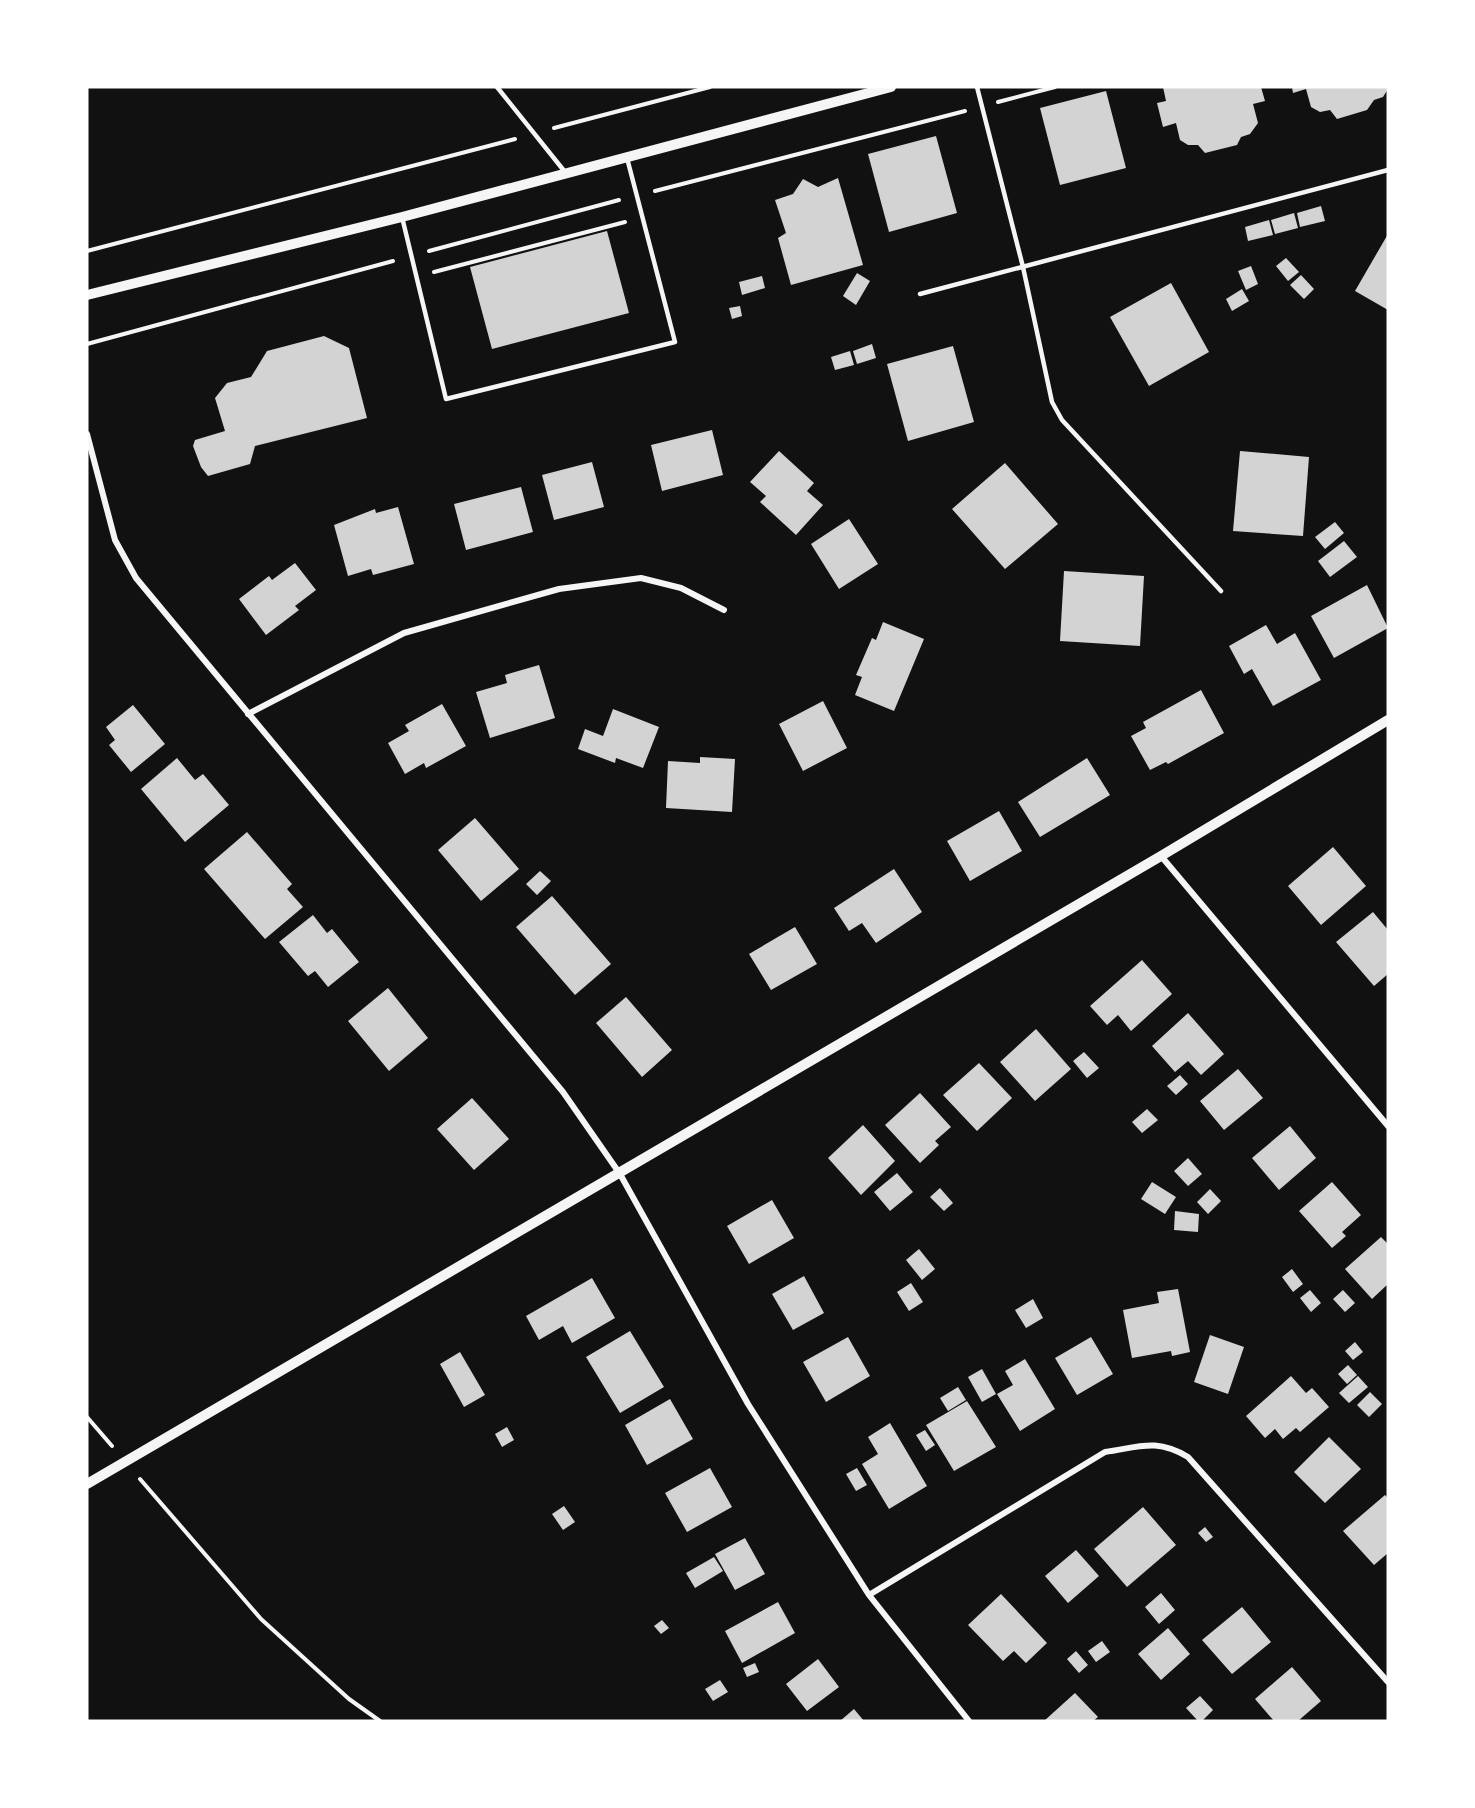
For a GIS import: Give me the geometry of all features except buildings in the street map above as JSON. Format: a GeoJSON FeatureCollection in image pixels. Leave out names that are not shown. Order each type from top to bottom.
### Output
{"type":"FeatureCollection","features":[{"type":"Feature","properties":{"kind":"street"},"geometry":{"type":"LineString","coordinates":[[87,295],[402,217],[627,158],[856,91],[891,87]]}},
{"type":"Feature","properties":{"kind":"street"},"geometry":{"type":"LineString","coordinates":[[87,434],[115,540],[136,578],[562,1092],[620,1174],[748,1404],[869,1595],[969,1721]]}},
{"type":"Feature","properties":{"kind":"street"},"geometry":{"type":"LineString","coordinates":[[248,714],[404,633],[559,589],[640,579],[681,588],[724,610]]}},
{"type":"Feature","properties":{"kind":"street"},"geometry":{"type":"LineString","coordinates":[[87,1484],[620,1174],[1388,720]]}},
{"type":"Feature","properties":{"kind":"street"},"geometry":{"type":"LineString","coordinates":[[1161,856],[1388,1125]]}},
{"type":"Feature","properties":{"kind":"street"},"geometry":{"type":"LineString","coordinates":[[869,1595],[1105,1452],[1149,1445],[1169,1446],[1188,1457],[1388,1682]]}},
{"type":"Feature","properties":{"kind":"lane"},"geometry":{"type":"LineString","coordinates":[[497,87],[566,173]]}},
{"type":"Feature","properties":{"kind":"lane"},"geometry":{"type":"LineString","coordinates":[[976,87],[1023,267],[1052,402],[1062,420],[1221,591]]}},
{"type":"Feature","properties":{"kind":"lane"},"geometry":{"type":"LineString","coordinates":[[402,217],[446,399],[675,342],[627,158]]}},
{"type":"Feature","properties":{"kind":"lane"},"geometry":{"type":"LineString","coordinates":[[920,294],[1388,170]]}},
{"type":"Feature","properties":{"kind":"path"},"geometry":{"type":"LineString","coordinates":[[87,250],[710,87]]}},
{"type":"Feature","properties":{"kind":"path"},"geometry":{"type":"LineString","coordinates":[[87,344],[411,256],[1055,87]]}},
{"type":"Feature","properties":{"kind":"path"},"geometry":{"type":"LineString","coordinates":[[432,272],[511,254],[620,223]]}},
{"type":"Feature","properties":{"kind":"path"},"geometry":{"type":"LineString","coordinates":[[87,1417],[106,1439]]}},
{"type":"Feature","properties":{"kind":"path"},"geometry":{"type":"LineString","coordinates":[[145,1484],[261,1619],[350,1699],[380,1721]]}}]}
